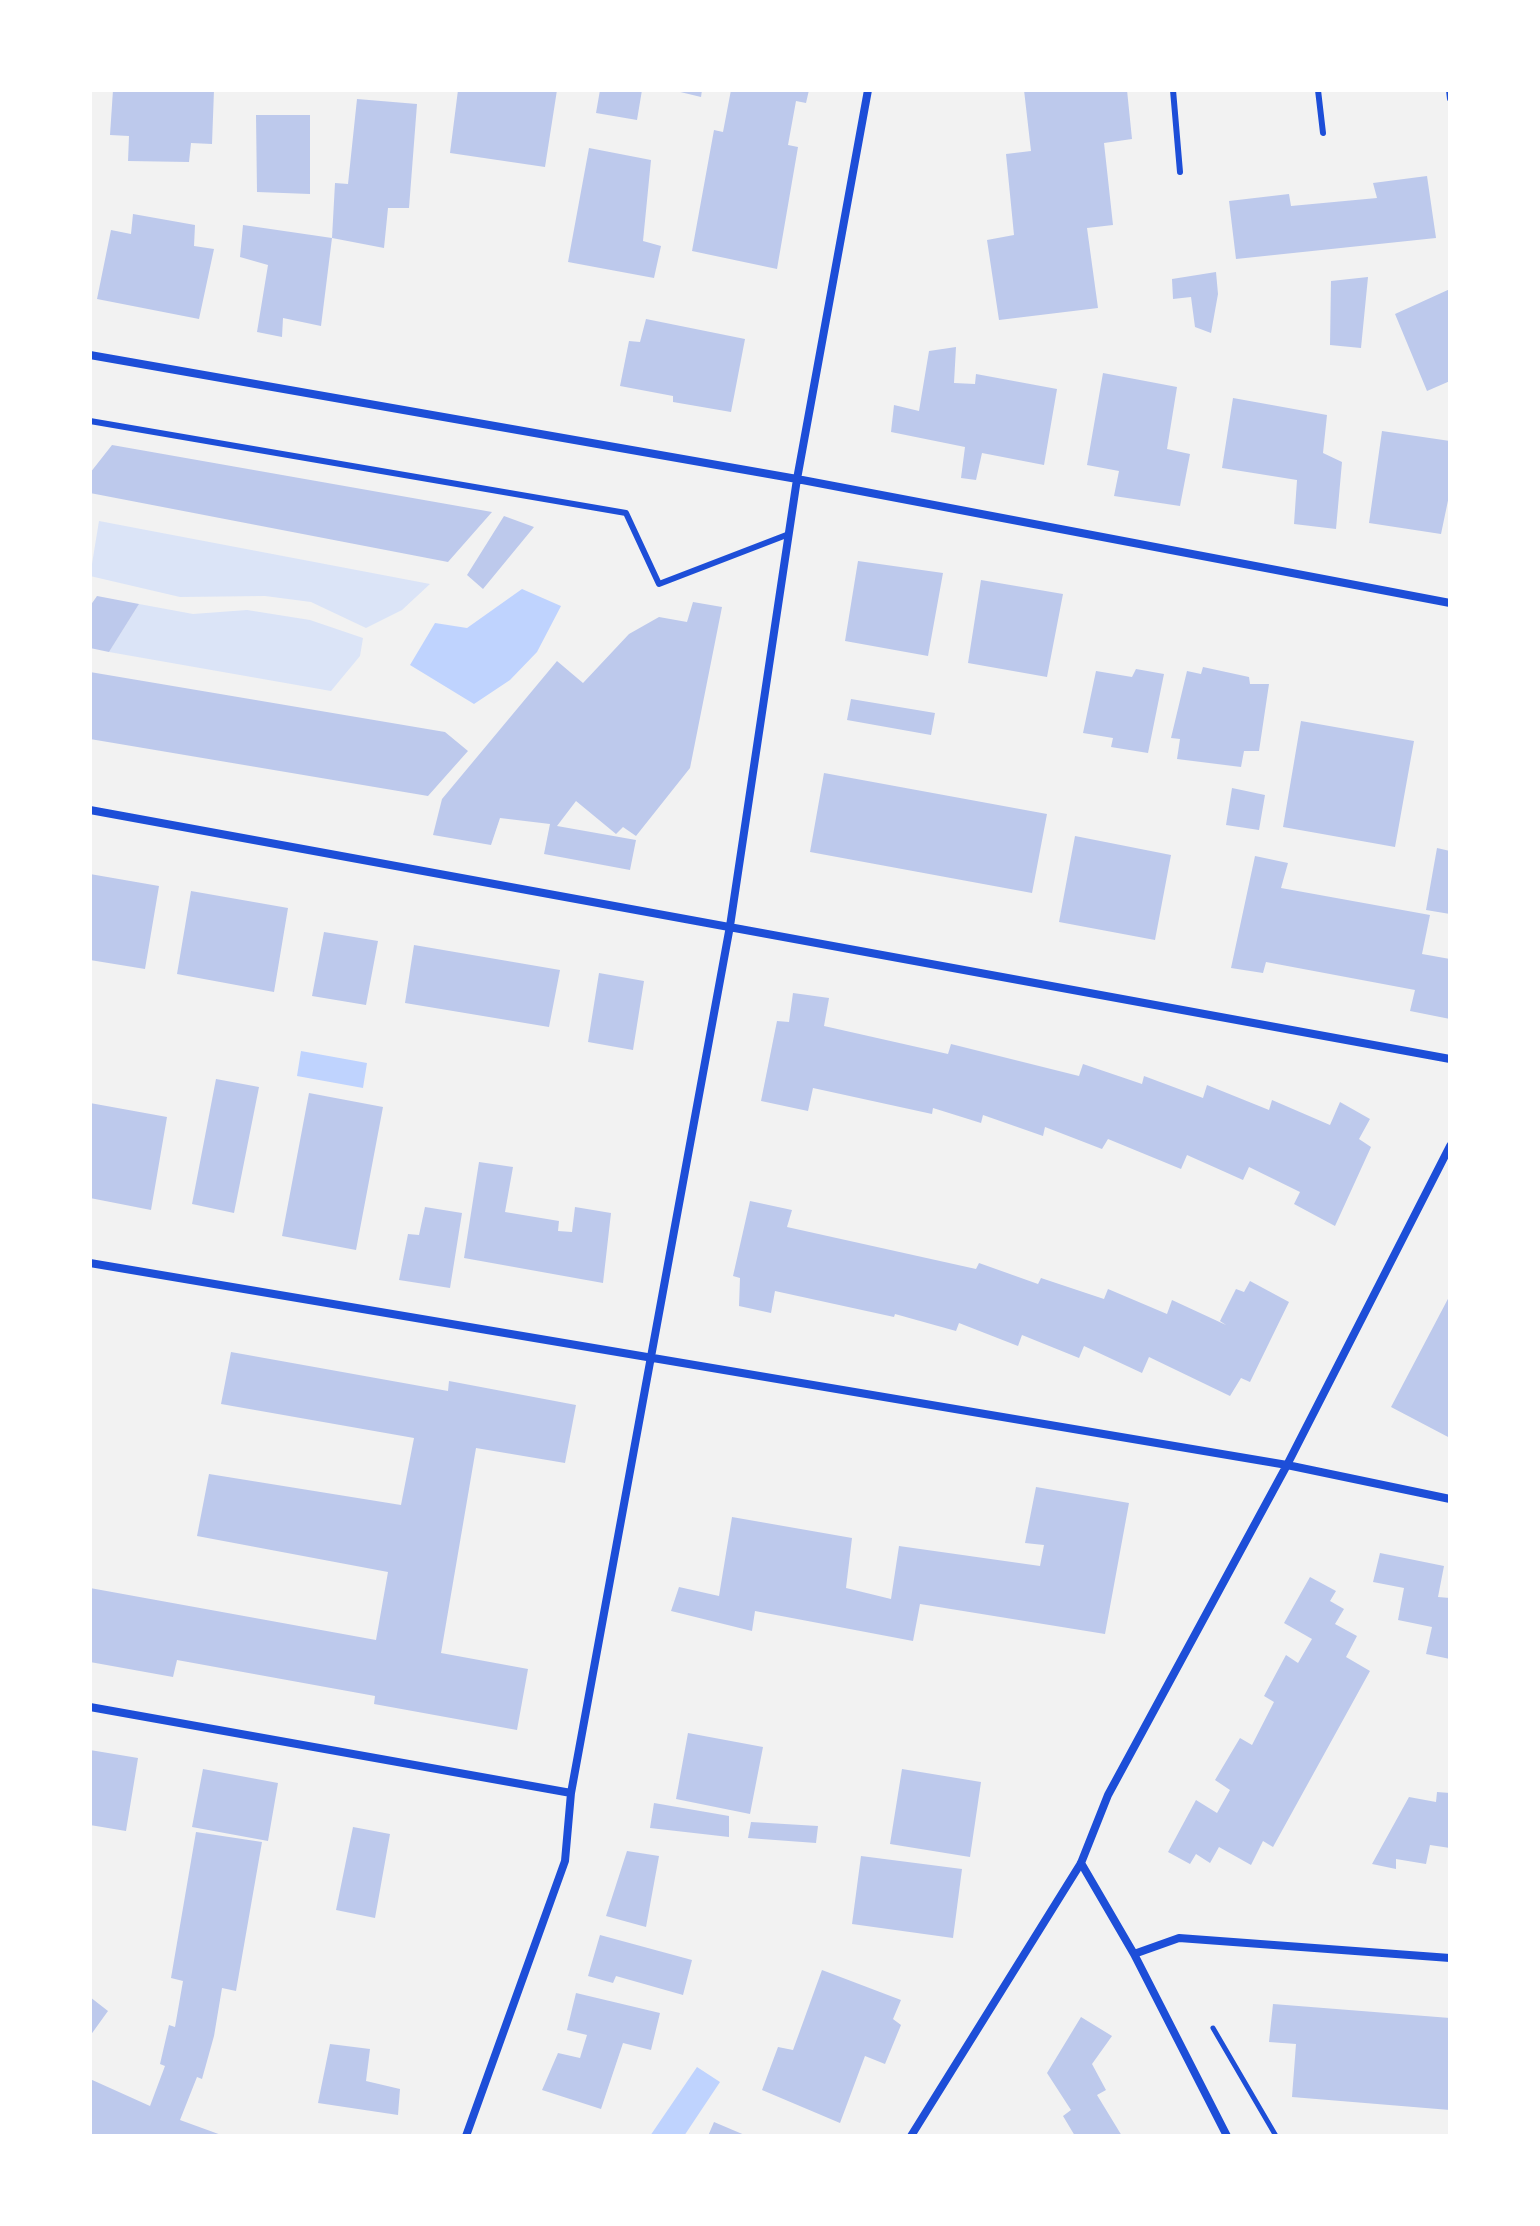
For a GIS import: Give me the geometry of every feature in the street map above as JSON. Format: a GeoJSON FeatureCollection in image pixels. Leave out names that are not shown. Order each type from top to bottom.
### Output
{"type":"FeatureCollection","features":[{"type":"Feature","properties":{"kind":"street"},"geometry":{"type":"LineString","coordinates":[[466,2136],[565,1861],[571,1793],[730,926],[797,479],[868,90]]}},
{"type":"Feature","properties":{"kind":"street"},"geometry":{"type":"LineString","coordinates":[[90,355],[797,479],[1450,603]]}},
{"type":"Feature","properties":{"kind":"street"},"geometry":{"type":"LineString","coordinates":[[90,810],[1450,1059]]}},
{"type":"Feature","properties":{"kind":"street"},"geometry":{"type":"LineString","coordinates":[[911,2136],[1081,1863],[1108,1795],[1287,1465],[1450,1146]]}},
{"type":"Feature","properties":{"kind":"street"},"geometry":{"type":"LineString","coordinates":[[90,1263],[1287,1465],[1450,1499]]}},
{"type":"Feature","properties":{"kind":"street"},"geometry":{"type":"LineString","coordinates":[[90,1707],[571,1793]]}},
{"type":"Feature","properties":{"kind":"street"},"geometry":{"type":"LineString","coordinates":[[1081,1863],[1134,1954],[1227,2136]]}},
{"type":"Feature","properties":{"kind":"street"},"geometry":{"type":"LineString","coordinates":[[1134,1954],[1179,1938],[1450,1958]]}},
{"type":"Feature","properties":{"kind":"lane"},"geometry":{"type":"LineString","coordinates":[[1173,90],[1180,172]]}},
{"type":"Feature","properties":{"kind":"lane"},"geometry":{"type":"LineString","coordinates":[[1318,90],[1323,133]]}},
{"type":"Feature","properties":{"kind":"lane"},"geometry":{"type":"LineString","coordinates":[[1449,90],[1450,99]]}},
{"type":"Feature","properties":{"kind":"lane"},"geometry":{"type":"LineString","coordinates":[[90,421],[626,513],[659,584],[789,534]]}},
{"type":"Feature","properties":{"kind":"path"},"geometry":{"type":"LineString","coordinates":[[1213,2028],[1276,2136]]}},
{"type":"Feature","properties":{"kind":"shaded area"},"geometry":{"type":"Polygon","coordinates":[[[99,521],[430,584],[402,610],[366,628],[311,602],[265,596],[180,597],[90,576],[99,521]]]}},
{"type":"Feature","properties":{"kind":"shaded area"},"geometry":{"type":"Polygon","coordinates":[[[139,604],[193,614],[247,610],[310,620],[363,638],[360,656],[331,691],[109,652],[139,604]]]}},
{"type":"Feature","properties":{"kind":"water"},"geometry":{"type":"Polygon","coordinates":[[[522,589],[561,606],[537,652],[510,680],[474,704],[410,665],[435,623],[467,628],[522,589]]]}},
{"type":"Feature","properties":{"kind":"water"},"geometry":{"type":"Polygon","coordinates":[[[301,1051],[367,1063],[363,1088],[297,1076],[301,1051]]]}},
{"type":"Feature","properties":{"kind":"water"},"geometry":{"type":"Polygon","coordinates":[[[697,2067],[720,2082],[684,2136],[650,2136],[697,2067]]]}},
{"type":"Feature","properties":{"kind":"building"},"geometry":{"type":"Polygon","coordinates":[[[113,90],[214,90],[212,144],[191,143],[189,162],[128,161],[129,136],[110,135],[113,90]]]}},
{"type":"Feature","properties":{"kind":"building"},"geometry":{"type":"Polygon","coordinates":[[[458,90],[557,90],[545,167],[450,153],[458,90]]]}},
{"type":"Feature","properties":{"kind":"building"},"geometry":{"type":"Polygon","coordinates":[[[600,90],[642,90],[637,120],[596,113],[600,90]]]}},
{"type":"Feature","properties":{"kind":"building"},"geometry":{"type":"Polygon","coordinates":[[[672,90],[702,90],[701,97],[672,90]]]}},
{"type":"Feature","properties":{"kind":"building"},"geometry":{"type":"Polygon","coordinates":[[[731,90],[809,90],[806,103],[796,101],[788,145],[798,147],[777,269],[692,251],[714,130],[723,132],[731,90]]]}},
{"type":"Feature","properties":{"kind":"building"},"geometry":{"type":"Polygon","coordinates":[[[1024,90],[1127,90],[1132,139],[1104,143],[1113,225],[1087,228],[1098,308],[999,320],[987,240],[1014,235],[1006,154],[1031,151],[1024,90]]]}},
{"type":"Feature","properties":{"kind":"building"},"geometry":{"type":"Polygon","coordinates":[[[357,99],[417,104],[409,208],[388,208],[384,248],[332,238],[335,183],[348,184],[357,99]]]}},
{"type":"Feature","properties":{"kind":"building"},"geometry":{"type":"Polygon","coordinates":[[[256,115],[310,115],[310,194],[257,192],[256,115]]]}},
{"type":"Feature","properties":{"kind":"building"},"geometry":{"type":"Polygon","coordinates":[[[589,148],[651,160],[643,241],[661,246],[654,278],[568,262],[589,148]]]}},
{"type":"Feature","properties":{"kind":"building"},"geometry":{"type":"Polygon","coordinates":[[[1427,176],[1436,238],[1236,259],[1229,201],[1289,194],[1291,206],[1377,198],[1373,183],[1427,176]]]}},
{"type":"Feature","properties":{"kind":"building"},"geometry":{"type":"Polygon","coordinates":[[[133,214],[195,225],[194,246],[214,249],[199,319],[97,299],[111,230],[131,234],[133,214]]]}},
{"type":"Feature","properties":{"kind":"building"},"geometry":{"type":"Polygon","coordinates":[[[243,225],[332,238],[321,326],[283,318],[282,337],[257,332],[268,265],[240,257],[243,225]]]}},
{"type":"Feature","properties":{"kind":"building"},"geometry":{"type":"Polygon","coordinates":[[[1216,272],[1218,294],[1211,333],[1195,327],[1191,297],[1173,299],[1172,279],[1216,272]]]}},
{"type":"Feature","properties":{"kind":"building"},"geometry":{"type":"Polygon","coordinates":[[[1368,277],[1361,348],[1330,345],[1331,281],[1368,277]]]}},
{"type":"Feature","properties":{"kind":"building"},"geometry":{"type":"Polygon","coordinates":[[[1450,289],[1450,381],[1427,391],[1395,314],[1450,289]]]}},
{"type":"Feature","properties":{"kind":"building"},"geometry":{"type":"Polygon","coordinates":[[[646,319],[745,339],[731,412],[673,402],[673,396],[620,386],[629,341],[640,342],[646,319]]]}},
{"type":"Feature","properties":{"kind":"building"},"geometry":{"type":"Polygon","coordinates":[[[956,347],[954,383],[975,384],[976,374],[1057,389],[1044,465],[982,453],[976,480],[961,478],[965,447],[891,432],[894,405],[919,411],[929,351],[956,347]]]}},
{"type":"Feature","properties":{"kind":"building"},"geometry":{"type":"Polygon","coordinates":[[[1103,373],[1177,387],[1167,449],[1190,454],[1180,506],[1114,496],[1119,471],[1087,465],[1103,373]]]}},
{"type":"Feature","properties":{"kind":"building"},"geometry":{"type":"Polygon","coordinates":[[[1233,398],[1327,415],[1323,453],[1342,462],[1336,529],[1294,524],[1297,480],[1222,468],[1233,398]]]}},
{"type":"Feature","properties":{"kind":"building"},"geometry":{"type":"Polygon","coordinates":[[[1382,431],[1450,441],[1450,491],[1441,534],[1369,523],[1382,431]]]}},
{"type":"Feature","properties":{"kind":"building"},"geometry":{"type":"Polygon","coordinates":[[[112,445],[492,512],[448,562],[90,493],[90,473],[112,445]]]}},
{"type":"Feature","properties":{"kind":"building"},"geometry":{"type":"Polygon","coordinates":[[[504,516],[534,527],[483,589],[467,575],[504,516]]]}},
{"type":"Feature","properties":{"kind":"building"},"geometry":{"type":"Polygon","coordinates":[[[858,561],[943,573],[928,656],[845,641],[858,561]]]}},
{"type":"Feature","properties":{"kind":"building"},"geometry":{"type":"Polygon","coordinates":[[[981,580],[1063,594],[1047,677],[968,663],[981,580]]]}},
{"type":"Feature","properties":{"kind":"building"},"geometry":{"type":"Polygon","coordinates":[[[97,596],[139,604],[109,652],[90,648],[90,606],[97,596]]]}},
{"type":"Feature","properties":{"kind":"building"},"geometry":{"type":"Polygon","coordinates":[[[693,602],[722,607],[690,768],[636,836],[623,827],[616,834],[576,801],[557,826],[636,840],[630,870],[544,854],[550,824],[500,818],[491,845],[433,835],[442,799],[557,661],[583,683],[629,634],[659,617],[687,622],[693,602]]]}},
{"type":"Feature","properties":{"kind":"building"},"geometry":{"type":"Polygon","coordinates":[[[1203,667],[1249,677],[1250,684],[1269,684],[1259,751],[1244,751],[1241,767],[1177,759],[1180,739],[1171,738],[1187,671],[1201,674],[1203,667]]]}},
{"type":"Feature","properties":{"kind":"building"},"geometry":{"type":"Polygon","coordinates":[[[1136,669],[1164,674],[1148,753],[1111,747],[1113,738],[1083,733],[1096,671],[1132,677],[1136,669]]]}},
{"type":"Feature","properties":{"kind":"building"},"geometry":{"type":"Polygon","coordinates":[[[90,672],[445,732],[468,751],[428,796],[90,739],[90,672]]]}},
{"type":"Feature","properties":{"kind":"building"},"geometry":{"type":"Polygon","coordinates":[[[851,699],[935,713],[931,735],[847,720],[851,699]]]}},
{"type":"Feature","properties":{"kind":"building"},"geometry":{"type":"Polygon","coordinates":[[[1301,721],[1414,741],[1395,847],[1283,827],[1301,721]]]}},
{"type":"Feature","properties":{"kind":"building"},"geometry":{"type":"Polygon","coordinates":[[[824,773],[1047,814],[1032,893],[810,852],[824,773]]]}},
{"type":"Feature","properties":{"kind":"building"},"geometry":{"type":"Polygon","coordinates":[[[1232,788],[1265,795],[1259,830],[1226,825],[1232,788]]]}},
{"type":"Feature","properties":{"kind":"building"},"geometry":{"type":"Polygon","coordinates":[[[1075,836],[1171,855],[1155,940],[1059,922],[1075,836]]]}},
{"type":"Feature","properties":{"kind":"building"},"geometry":{"type":"Polygon","coordinates":[[[1437,848],[1450,851],[1450,914],[1426,910],[1437,848]]]}},
{"type":"Feature","properties":{"kind":"building"},"geometry":{"type":"Polygon","coordinates":[[[1255,856],[1288,863],[1281,888],[1430,915],[1422,954],[1450,959],[1450,1019],[1410,1011],[1415,990],[1266,962],[1263,973],[1231,968],[1255,856]]]}},
{"type":"Feature","properties":{"kind":"building"},"geometry":{"type":"Polygon","coordinates":[[[90,874],[159,886],[145,969],[90,960],[90,874]]]}},
{"type":"Feature","properties":{"kind":"building"},"geometry":{"type":"Polygon","coordinates":[[[191,891],[288,908],[274,992],[177,974],[191,891]]]}},
{"type":"Feature","properties":{"kind":"building"},"geometry":{"type":"Polygon","coordinates":[[[324,932],[378,941],[366,1005],[312,996],[324,932]]]}},
{"type":"Feature","properties":{"kind":"building"},"geometry":{"type":"Polygon","coordinates":[[[414,945],[560,970],[549,1027],[405,1003],[414,945]]]}},
{"type":"Feature","properties":{"kind":"building"},"geometry":{"type":"Polygon","coordinates":[[[599,973],[644,981],[633,1050],[588,1042],[599,973]]]}},
{"type":"Feature","properties":{"kind":"building"},"geometry":{"type":"Polygon","coordinates":[[[793,993],[829,998],[824,1026],[948,1054],[951,1044],[1079,1076],[1083,1064],[1142,1084],[1144,1076],[1203,1098],[1207,1085],[1269,1110],[1272,1100],[1330,1125],[1340,1102],[1370,1119],[1359,1139],[1371,1147],[1335,1226],[1294,1204],[1300,1192],[1249,1167],[1243,1180],[1187,1155],[1181,1169],[1108,1139],[1102,1149],[1045,1127],[1043,1136],[983,1115],[981,1123],[933,1108],[932,1114],[813,1088],[808,1111],[761,1101],[777,1021],[789,1022],[793,993]]]}},
{"type":"Feature","properties":{"kind":"building"},"geometry":{"type":"Polygon","coordinates":[[[216,1079],[259,1087],[234,1213],[192,1204],[216,1079]]]}},
{"type":"Feature","properties":{"kind":"building"},"geometry":{"type":"Polygon","coordinates":[[[309,1093],[383,1107],[356,1250],[282,1236],[309,1093]]]}},
{"type":"Feature","properties":{"kind":"building"},"geometry":{"type":"Polygon","coordinates":[[[90,1103],[167,1117],[151,1210],[90,1198],[90,1103]]]}},
{"type":"Feature","properties":{"kind":"building"},"geometry":{"type":"Polygon","coordinates":[[[479,1162],[513,1167],[505,1212],[559,1221],[558,1231],[572,1232],[575,1207],[611,1213],[603,1283],[464,1258],[479,1162]]]}},
{"type":"Feature","properties":{"kind":"building"},"geometry":{"type":"Polygon","coordinates":[[[750,1201],[792,1210],[787,1227],[976,1269],[979,1263],[1038,1284],[1041,1278],[1104,1299],[1108,1289],[1167,1314],[1172,1300],[1226,1325],[1220,1321],[1236,1289],[1244,1292],[1250,1281],[1289,1302],[1250,1382],[1241,1378],[1230,1396],[1149,1357],[1142,1373],[1084,1346],[1079,1358],[1022,1335],[1018,1346],[959,1323],[956,1331],[895,1314],[894,1317],[775,1291],[771,1313],[739,1306],[740,1278],[733,1276],[750,1201]]]}},
{"type":"Feature","properties":{"kind":"building"},"geometry":{"type":"Polygon","coordinates":[[[425,1207],[462,1213],[450,1288],[399,1280],[408,1234],[419,1235],[425,1207]]]}},
{"type":"Feature","properties":{"kind":"building"},"geometry":{"type":"Polygon","coordinates":[[[1450,1295],[1450,1438],[1391,1407],[1450,1295]]]}},
{"type":"Feature","properties":{"kind":"building"},"geometry":{"type":"Polygon","coordinates":[[[231,1352],[448,1391],[449,1381],[576,1405],[565,1463],[476,1448],[441,1653],[528,1669],[517,1730],[374,1704],[375,1696],[177,1660],[173,1677],[90,1662],[90,1588],[376,1640],[388,1572],[197,1536],[209,1474],[401,1505],[414,1438],[221,1404],[231,1352]]]}},
{"type":"Feature","properties":{"kind":"building"},"geometry":{"type":"Polygon","coordinates":[[[1036,1487],[1129,1503],[1105,1634],[920,1604],[913,1641],[755,1611],[752,1631],[671,1611],[679,1587],[719,1596],[732,1517],[852,1538],[846,1588],[891,1599],[899,1546],[1040,1566],[1044,1545],[1025,1543],[1036,1487]]]}},
{"type":"Feature","properties":{"kind":"building"},"geometry":{"type":"Polygon","coordinates":[[[1380,1553],[1444,1566],[1438,1597],[1450,1598],[1450,1659],[1426,1654],[1432,1627],[1398,1620],[1404,1588],[1373,1582],[1380,1553]]]}},
{"type":"Feature","properties":{"kind":"building"},"geometry":{"type":"Polygon","coordinates":[[[1310,1577],[1336,1591],[1330,1601],[1344,1609],[1335,1624],[1357,1636],[1346,1657],[1370,1671],[1273,1847],[1263,1841],[1251,1865],[1219,1847],[1210,1863],[1196,1854],[1190,1864],[1168,1852],[1196,1800],[1217,1813],[1230,1790],[1215,1780],[1240,1738],[1252,1745],[1274,1702],[1264,1696],[1286,1655],[1298,1663],[1312,1639],[1284,1623],[1310,1577]]]}},
{"type":"Feature","properties":{"kind":"building"},"geometry":{"type":"Polygon","coordinates":[[[688,1733],[763,1747],[750,1814],[676,1799],[688,1733]]]}},
{"type":"Feature","properties":{"kind":"building"},"geometry":{"type":"Polygon","coordinates":[[[90,1750],[138,1758],[126,1831],[90,1825],[90,1750]]]}},
{"type":"Feature","properties":{"kind":"building"},"geometry":{"type":"Polygon","coordinates":[[[203,1769],[278,1783],[268,1841],[192,1827],[203,1769]]]}},
{"type":"Feature","properties":{"kind":"building"},"geometry":{"type":"Polygon","coordinates":[[[902,1769],[981,1782],[970,1857],[890,1844],[902,1769]]]}},
{"type":"Feature","properties":{"kind":"building"},"geometry":{"type":"Polygon","coordinates":[[[1437,1792],[1450,1793],[1450,1848],[1430,1845],[1426,1864],[1396,1859],[1396,1869],[1372,1864],[1409,1797],[1436,1802],[1437,1792]]]}},
{"type":"Feature","properties":{"kind":"building"},"geometry":{"type":"Polygon","coordinates":[[[654,1803],[729,1816],[729,1837],[650,1828],[654,1803]]]}},
{"type":"Feature","properties":{"kind":"building"},"geometry":{"type":"Polygon","coordinates":[[[751,1822],[818,1826],[816,1843],[748,1838],[751,1822]]]}},
{"type":"Feature","properties":{"kind":"building"},"geometry":{"type":"Polygon","coordinates":[[[353,1827],[390,1834],[375,1918],[336,1910],[353,1827]]]}},
{"type":"Feature","properties":{"kind":"building"},"geometry":{"type":"Polygon","coordinates":[[[196,1832],[262,1842],[236,1991],[222,1988],[214,2036],[202,2079],[197,2077],[180,2120],[224,2136],[90,2136],[90,2079],[150,2106],[165,2066],[160,2064],[169,2025],[175,2027],[183,1981],[171,1978],[196,1832]]]}},
{"type":"Feature","properties":{"kind":"building"},"geometry":{"type":"Polygon","coordinates":[[[627,1851],[659,1856],[646,1927],[606,1916],[627,1851]]]}},
{"type":"Feature","properties":{"kind":"building"},"geometry":{"type":"Polygon","coordinates":[[[861,1856],[962,1869],[953,1938],[852,1924],[861,1856]]]}},
{"type":"Feature","properties":{"kind":"building"},"geometry":{"type":"Polygon","coordinates":[[[600,1935],[692,1960],[683,1995],[616,1976],[613,1983],[588,1976],[600,1935]]]}},
{"type":"Feature","properties":{"kind":"building"},"geometry":{"type":"Polygon","coordinates":[[[822,1970],[901,2000],[893,2019],[901,2025],[885,2064],[865,2056],[840,2123],[762,2090],[778,2047],[793,2050],[822,1970]]]}},
{"type":"Feature","properties":{"kind":"building"},"geometry":{"type":"Polygon","coordinates":[[[576,1993],[660,2013],[651,2050],[623,2043],[601,2109],[542,2090],[558,2053],[580,2058],[587,2035],[567,2030],[576,1993]]]}},
{"type":"Feature","properties":{"kind":"building"},"geometry":{"type":"Polygon","coordinates":[[[90,1997],[108,2011],[90,2036],[90,1997]]]}},
{"type":"Feature","properties":{"kind":"building"},"geometry":{"type":"Polygon","coordinates":[[[1273,2004],[1450,2018],[1450,2110],[1292,2097],[1296,2044],[1269,2042],[1273,2004]]]}},
{"type":"Feature","properties":{"kind":"building"},"geometry":{"type":"Polygon","coordinates":[[[1081,2017],[1112,2036],[1092,2064],[1106,2090],[1097,2095],[1122,2136],[1075,2136],[1063,2116],[1071,2110],[1047,2073],[1081,2017]]]}},
{"type":"Feature","properties":{"kind":"building"},"geometry":{"type":"Polygon","coordinates":[[[330,2044],[370,2049],[366,2081],[400,2089],[398,2115],[318,2103],[330,2044]]]}},
{"type":"Feature","properties":{"kind":"building"},"geometry":{"type":"Polygon","coordinates":[[[714,2122],[747,2136],[708,2136],[714,2122]]]}}]}
